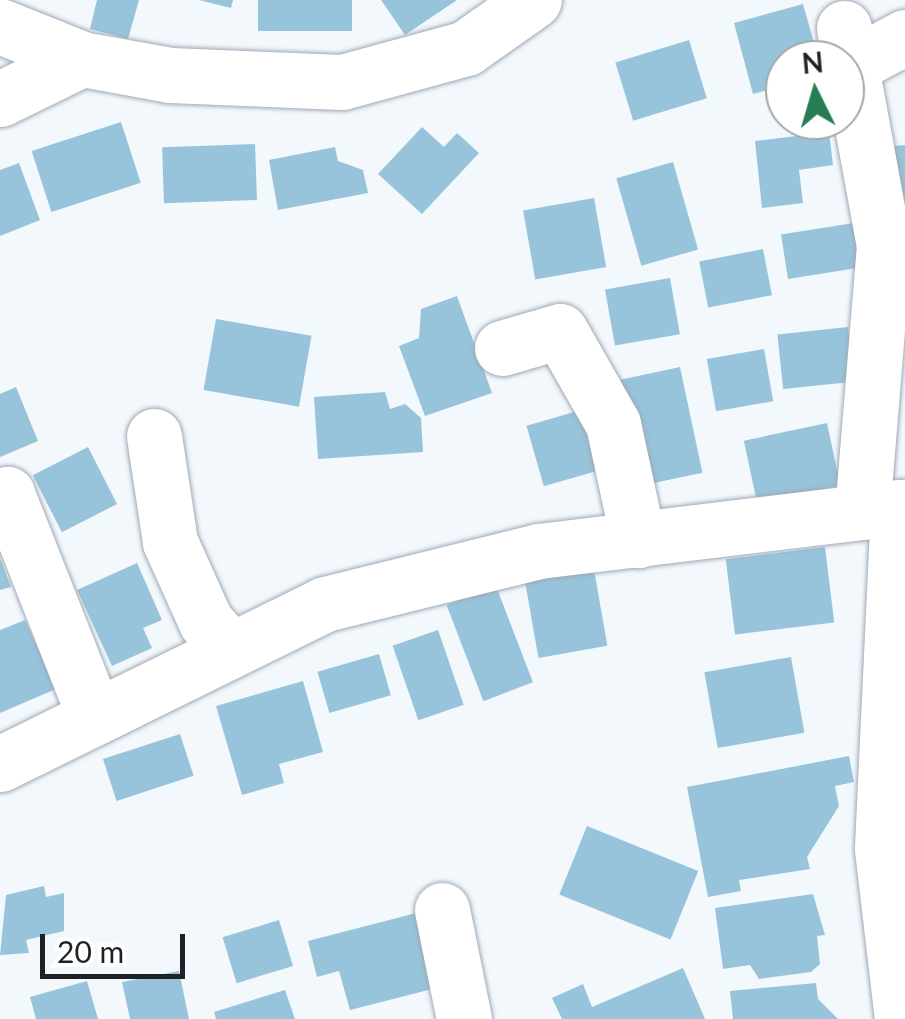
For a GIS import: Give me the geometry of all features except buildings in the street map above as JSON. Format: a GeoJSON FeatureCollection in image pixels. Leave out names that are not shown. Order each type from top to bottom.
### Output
{"type":"FeatureCollection","features":[{"type":"Feature","properties":{"kind":"street"},"geometry":{"type":"LineString","coordinates":[[0,26],[82,59],[220,79],[342,82],[466,48],[534,0]]}},
{"type":"Feature","properties":{"kind":"street"},"geometry":{"type":"LineString","coordinates":[[902,1019],[882,849],[888,509],[884,244],[846,47],[905,37]]}},
{"type":"Feature","properties":{"kind":"street"},"geometry":{"type":"LineString","coordinates":[[0,99],[82,59]]}},
{"type":"Feature","properties":{"kind":"street"},"geometry":{"type":"LineString","coordinates":[[502,348],[560,331],[612,424],[638,540]]}},
{"type":"Feature","properties":{"kind":"street"},"geometry":{"type":"LineString","coordinates":[[154,436],[170,542],[206,622],[230,649]]}},
{"type":"Feature","properties":{"kind":"street"},"geometry":{"type":"LineString","coordinates":[[0,497],[8,494],[95,717]]}},
{"type":"Feature","properties":{"kind":"street"},"geometry":{"type":"LineString","coordinates":[[0,764],[325,604],[539,551],[888,509]]}},
{"type":"Feature","properties":{"kind":"street"},"geometry":{"type":"LineString","coordinates":[[442,910],[464,1019]]}}]}
